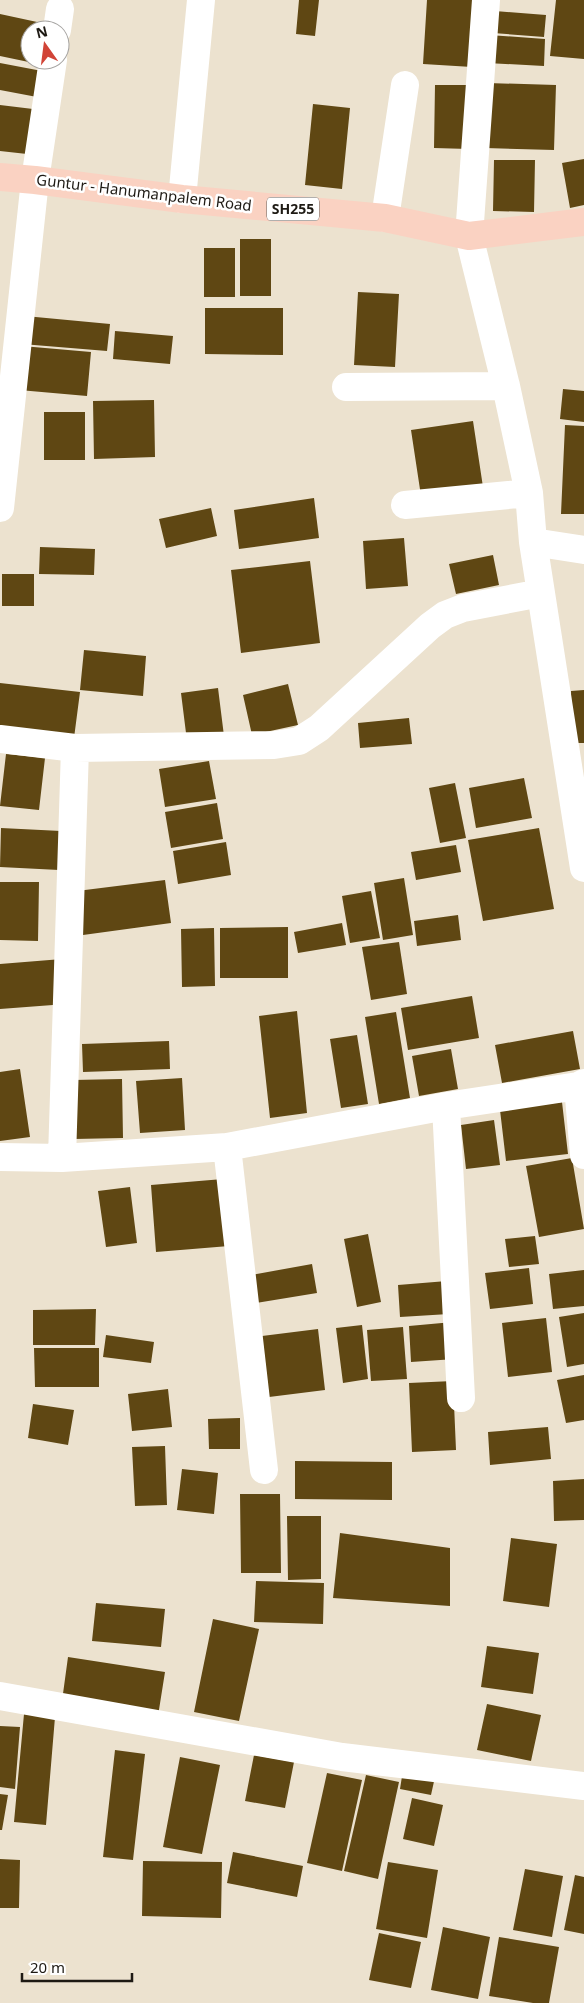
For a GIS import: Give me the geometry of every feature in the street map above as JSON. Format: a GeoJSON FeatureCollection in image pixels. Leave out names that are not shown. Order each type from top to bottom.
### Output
{"type":"FeatureCollection","features":[{"type":"Feature","properties":{"kind":"main road","name":"Guntur - Hanumanpalem Road"},"geometry":{"type":"LineString","coordinates":[[0,178],[35,180],[182,200],[385,218],[469,236],[584,222]]}},
{"type":"Feature","properties":{"kind":"street"},"geometry":{"type":"LineString","coordinates":[[182,200],[202,0]]}},
{"type":"Feature","properties":{"kind":"street"},"geometry":{"type":"LineString","coordinates":[[486,0],[469,236],[506,386],[529,493],[533,542],[584,868]]}},
{"type":"Feature","properties":{"kind":"street"},"geometry":{"type":"LineString","coordinates":[[0,508],[35,180],[51,70]]}},
{"type":"Feature","properties":{"kind":"street"},"geometry":{"type":"LineString","coordinates":[[385,218],[405,85]]}},
{"type":"Feature","properties":{"kind":"street"},"geometry":{"type":"LineString","coordinates":[[346,387],[506,386]]}},
{"type":"Feature","properties":{"kind":"street"},"geometry":{"type":"LineString","coordinates":[[406,505],[529,493]]}},
{"type":"Feature","properties":{"kind":"street"},"geometry":{"type":"LineString","coordinates":[[533,542],[584,550]]}},
{"type":"Feature","properties":{"kind":"street"},"geometry":{"type":"LineString","coordinates":[[0,739],[75,748],[274,746],[299,741],[319,728],[444,615],[463,608],[541,593]]}},
{"type":"Feature","properties":{"kind":"street"},"geometry":{"type":"LineString","coordinates":[[62,1158],[75,748]]}},
{"type":"Feature","properties":{"kind":"street"},"geometry":{"type":"LineString","coordinates":[[0,1156],[62,1158],[227,1147],[446,1106],[581,1084],[584,1155]]}},
{"type":"Feature","properties":{"kind":"street"},"geometry":{"type":"LineString","coordinates":[[446,1106],[461,1398]]}},
{"type":"Feature","properties":{"kind":"street"},"geometry":{"type":"LineString","coordinates":[[227,1147],[264,1470]]}},
{"type":"Feature","properties":{"kind":"street"},"geometry":{"type":"LineString","coordinates":[[0,1696],[342,1757],[584,1786]]}},
{"type":"Feature","properties":{"kind":"building"},"geometry":{"type":"Polygon","coordinates":[[[299,0],[319,0],[315,36],[296,34],[299,0]]]}},
{"type":"Feature","properties":{"kind":"building"},"geometry":{"type":"Polygon","coordinates":[[[427,0],[477,0],[472,67],[423,64],[427,0]]]}},
{"type":"Feature","properties":{"kind":"building"},"geometry":{"type":"Polygon","coordinates":[[[556,0],[584,0],[584,59],[550,56],[556,0]]]}},
{"type":"Feature","properties":{"kind":"building"},"geometry":{"type":"Polygon","coordinates":[[[495,11],[546,15],[544,37],[493,33],[495,11]]]}},
{"type":"Feature","properties":{"kind":"building"},"geometry":{"type":"Polygon","coordinates":[[[0,14],[28,20],[20,20],[20,60],[0,56],[0,14]]]}},
{"type":"Feature","properties":{"kind":"building"},"geometry":{"type":"Polygon","coordinates":[[[489,35],[545,39],[544,66],[487,63],[489,35]]]}},
{"type":"Feature","properties":{"kind":"building"},"geometry":{"type":"Polygon","coordinates":[[[0,63],[20,67],[20,70],[42,71],[37,97],[0,90],[0,63]]]}},
{"type":"Feature","properties":{"kind":"building"},"geometry":{"type":"Polygon","coordinates":[[[487,83],[556,85],[554,150],[485,148],[487,83]]]}},
{"type":"Feature","properties":{"kind":"building"},"geometry":{"type":"Polygon","coordinates":[[[435,85],[470,85],[469,149],[434,148],[435,85]]]}},
{"type":"Feature","properties":{"kind":"building"},"geometry":{"type":"Polygon","coordinates":[[[313,104],[350,108],[342,189],[305,185],[313,104]]]}},
{"type":"Feature","properties":{"kind":"building"},"geometry":{"type":"Polygon","coordinates":[[[0,105],[33,109],[27,154],[0,151],[0,105]]]}},
{"type":"Feature","properties":{"kind":"building"},"geometry":{"type":"Polygon","coordinates":[[[584,159],[584,205],[570,208],[562,163],[584,159]]]}},
{"type":"Feature","properties":{"kind":"building"},"geometry":{"type":"Polygon","coordinates":[[[494,160],[535,160],[534,212],[493,211],[494,160]]]}},
{"type":"Feature","properties":{"kind":"building"},"geometry":{"type":"Polygon","coordinates":[[[240,239],[271,239],[271,296],[240,296],[240,239]]]}},
{"type":"Feature","properties":{"kind":"building"},"geometry":{"type":"Polygon","coordinates":[[[204,248],[235,248],[235,297],[204,297],[204,248]]]}},
{"type":"Feature","properties":{"kind":"building"},"geometry":{"type":"Polygon","coordinates":[[[358,292],[399,294],[395,367],[354,365],[358,292]]]}},
{"type":"Feature","properties":{"kind":"building"},"geometry":{"type":"Polygon","coordinates":[[[205,308],[283,308],[283,355],[205,354],[205,308]]]}},
{"type":"Feature","properties":{"kind":"building"},"geometry":{"type":"Polygon","coordinates":[[[25,316],[110,324],[107,351],[22,344],[25,316]]]}},
{"type":"Feature","properties":{"kind":"building"},"geometry":{"type":"Polygon","coordinates":[[[115,331],[173,336],[170,364],[113,359],[115,331]]]}},
{"type":"Feature","properties":{"kind":"building"},"geometry":{"type":"Polygon","coordinates":[[[22,346],[91,352],[87,396],[19,390],[22,346]]]}},
{"type":"Feature","properties":{"kind":"building"},"geometry":{"type":"Polygon","coordinates":[[[563,389],[584,391],[584,422],[560,419],[563,389]]]}},
{"type":"Feature","properties":{"kind":"building"},"geometry":{"type":"Polygon","coordinates":[[[154,400],[155,457],[94,459],[93,401],[154,400]]]}},
{"type":"Feature","properties":{"kind":"building"},"geometry":{"type":"Polygon","coordinates":[[[44,412],[85,412],[85,460],[44,460],[44,412]]]}},
{"type":"Feature","properties":{"kind":"building"},"geometry":{"type":"Polygon","coordinates":[[[473,421],[483,487],[421,496],[411,430],[473,421]]]}},
{"type":"Feature","properties":{"kind":"building"},"geometry":{"type":"Polygon","coordinates":[[[565,425],[584,426],[584,514],[561,514],[565,425]]]}},
{"type":"Feature","properties":{"kind":"building"},"geometry":{"type":"Polygon","coordinates":[[[314,498],[319,538],[239,549],[234,510],[314,498]]]}},
{"type":"Feature","properties":{"kind":"building"},"geometry":{"type":"Polygon","coordinates":[[[211,508],[217,536],[166,548],[159,519],[211,508]]]}},
{"type":"Feature","properties":{"kind":"building"},"geometry":{"type":"Polygon","coordinates":[[[404,538],[408,586],[366,589],[363,541],[404,538]]]}},
{"type":"Feature","properties":{"kind":"building"},"geometry":{"type":"Polygon","coordinates":[[[40,547],[95,549],[94,575],[39,574],[40,547]]]}},
{"type":"Feature","properties":{"kind":"building"},"geometry":{"type":"Polygon","coordinates":[[[493,555],[499,585],[456,594],[449,564],[493,555]]]}},
{"type":"Feature","properties":{"kind":"building"},"geometry":{"type":"Polygon","coordinates":[[[310,561],[320,643],[241,653],[231,570],[310,561]]]}},
{"type":"Feature","properties":{"kind":"building"},"geometry":{"type":"Polygon","coordinates":[[[2,574],[34,574],[34,606],[2,606],[2,574]]]}},
{"type":"Feature","properties":{"kind":"building"},"geometry":{"type":"Polygon","coordinates":[[[84,650],[146,656],[143,696],[80,690],[84,650]]]}},
{"type":"Feature","properties":{"kind":"building"},"geometry":{"type":"Polygon","coordinates":[[[0,683],[80,692],[74,738],[0,729],[0,683]]]}},
{"type":"Feature","properties":{"kind":"building"},"geometry":{"type":"Polygon","coordinates":[[[288,684],[298,725],[252,735],[243,695],[288,684]]]}},
{"type":"Feature","properties":{"kind":"building"},"geometry":{"type":"Polygon","coordinates":[[[218,688],[224,736],[187,741],[181,693],[218,688]]]}},
{"type":"Feature","properties":{"kind":"building"},"geometry":{"type":"Polygon","coordinates":[[[584,690],[584,743],[572,743],[571,691],[584,690]]]}},
{"type":"Feature","properties":{"kind":"building"},"geometry":{"type":"Polygon","coordinates":[[[409,718],[412,744],[360,748],[358,723],[409,718]]]}},
{"type":"Feature","properties":{"kind":"building"},"geometry":{"type":"Polygon","coordinates":[[[6,754],[45,758],[39,810],[0,806],[6,754]]]}},
{"type":"Feature","properties":{"kind":"building"},"geometry":{"type":"Polygon","coordinates":[[[209,761],[216,799],[165,807],[159,769],[209,761]]]}},
{"type":"Feature","properties":{"kind":"building"},"geometry":{"type":"Polygon","coordinates":[[[524,778],[532,818],[476,828],[469,788],[524,778]]]}},
{"type":"Feature","properties":{"kind":"building"},"geometry":{"type":"Polygon","coordinates":[[[455,783],[466,838],[440,843],[429,788],[455,783]]]}},
{"type":"Feature","properties":{"kind":"building"},"geometry":{"type":"Polygon","coordinates":[[[217,803],[223,839],[171,848],[165,812],[217,803]]]}},
{"type":"Feature","properties":{"kind":"building"},"geometry":{"type":"Polygon","coordinates":[[[1,828],[61,831],[59,870],[0,867],[1,828]]]}},
{"type":"Feature","properties":{"kind":"building"},"geometry":{"type":"Polygon","coordinates":[[[539,828],[554,909],[483,921],[468,840],[539,828]]]}},
{"type":"Feature","properties":{"kind":"building"},"geometry":{"type":"Polygon","coordinates":[[[226,842],[231,875],[178,884],[173,851],[226,842]]]}},
{"type":"Feature","properties":{"kind":"building"},"geometry":{"type":"Polygon","coordinates":[[[456,845],[461,872],[416,880],[411,852],[456,845]]]}},
{"type":"Feature","properties":{"kind":"building"},"geometry":{"type":"Polygon","coordinates":[[[404,878],[413,935],[383,940],[374,883],[404,878]]]}},
{"type":"Feature","properties":{"kind":"building"},"geometry":{"type":"Polygon","coordinates":[[[165,880],[171,923],[83,935],[77,891],[165,880]]]}},
{"type":"Feature","properties":{"kind":"building"},"geometry":{"type":"Polygon","coordinates":[[[0,882],[39,882],[38,941],[0,940],[0,882]]]}},
{"type":"Feature","properties":{"kind":"building"},"geometry":{"type":"Polygon","coordinates":[[[371,891],[380,938],[350,943],[342,896],[371,891]]]}},
{"type":"Feature","properties":{"kind":"building"},"geometry":{"type":"Polygon","coordinates":[[[458,915],[461,940],[417,946],[414,921],[458,915]]]}},
{"type":"Feature","properties":{"kind":"building"},"geometry":{"type":"Polygon","coordinates":[[[342,923],[346,945],[298,953],[294,932],[342,923]]]}},
{"type":"Feature","properties":{"kind":"building"},"geometry":{"type":"Polygon","coordinates":[[[288,927],[288,978],[220,978],[220,928],[288,927]]]}},
{"type":"Feature","properties":{"kind":"building"},"geometry":{"type":"Polygon","coordinates":[[[214,928],[215,986],[182,987],[181,929],[214,928]]]}},
{"type":"Feature","properties":{"kind":"building"},"geometry":{"type":"Polygon","coordinates":[[[399,942],[407,994],[371,1000],[362,947],[399,942]]]}},
{"type":"Feature","properties":{"kind":"building"},"geometry":{"type":"Polygon","coordinates":[[[62,959],[66,1004],[0,1009],[0,964],[62,959]]]}},
{"type":"Feature","properties":{"kind":"building"},"geometry":{"type":"Polygon","coordinates":[[[472,996],[479,1038],[408,1050],[401,1008],[472,996]]]}},
{"type":"Feature","properties":{"kind":"building"},"geometry":{"type":"Polygon","coordinates":[[[297,1011],[307,1113],[270,1118],[259,1016],[297,1011]]]}},
{"type":"Feature","properties":{"kind":"building"},"geometry":{"type":"Polygon","coordinates":[[[396,1012],[410,1098],[379,1104],[365,1017],[396,1012]]]}},
{"type":"Feature","properties":{"kind":"building"},"geometry":{"type":"Polygon","coordinates":[[[573,1031],[580,1069],[502,1083],[495,1045],[573,1031]]]}},
{"type":"Feature","properties":{"kind":"building"},"geometry":{"type":"Polygon","coordinates":[[[357,1035],[368,1104],[341,1108],[330,1039],[357,1035]]]}},
{"type":"Feature","properties":{"kind":"building"},"geometry":{"type":"Polygon","coordinates":[[[169,1041],[170,1069],[83,1072],[82,1044],[169,1041]]]}},
{"type":"Feature","properties":{"kind":"building"},"geometry":{"type":"Polygon","coordinates":[[[451,1049],[458,1089],[419,1096],[412,1056],[451,1049]]]}},
{"type":"Feature","properties":{"kind":"building"},"geometry":{"type":"Polygon","coordinates":[[[20,1069],[30,1137],[0,1141],[0,1072],[20,1069]]]}},
{"type":"Feature","properties":{"kind":"building"},"geometry":{"type":"Polygon","coordinates":[[[182,1078],[185,1130],[140,1133],[136,1081],[182,1078]]]}},
{"type":"Feature","properties":{"kind":"building"},"geometry":{"type":"Polygon","coordinates":[[[122,1079],[123,1138],[74,1139],[73,1080],[122,1079]]]}},
{"type":"Feature","properties":{"kind":"building"},"geometry":{"type":"Polygon","coordinates":[[[562,1102],[568,1154],[506,1161],[500,1110],[562,1102]]]}},
{"type":"Feature","properties":{"kind":"building"},"geometry":{"type":"Polygon","coordinates":[[[494,1120],[500,1165],[466,1169],[461,1125],[494,1120]]]}},
{"type":"Feature","properties":{"kind":"building"},"geometry":{"type":"Polygon","coordinates":[[[572,1158],[584,1229],[539,1237],[526,1166],[572,1158]]]}},
{"type":"Feature","properties":{"kind":"building"},"geometry":{"type":"Polygon","coordinates":[[[223,1179],[229,1246],[156,1252],[151,1185],[223,1179]]]}},
{"type":"Feature","properties":{"kind":"building"},"geometry":{"type":"Polygon","coordinates":[[[130,1187],[137,1243],[106,1247],[98,1191],[130,1187]]]}},
{"type":"Feature","properties":{"kind":"building"},"geometry":{"type":"Polygon","coordinates":[[[368,1234],[381,1302],[357,1307],[344,1239],[368,1234]]]}},
{"type":"Feature","properties":{"kind":"building"},"geometry":{"type":"Polygon","coordinates":[[[535,1236],[539,1264],[509,1267],[505,1239],[535,1236]]]}},
{"type":"Feature","properties":{"kind":"building"},"geometry":{"type":"Polygon","coordinates":[[[312,1264],[317,1293],[256,1303],[251,1275],[312,1264]]]}},
{"type":"Feature","properties":{"kind":"building"},"geometry":{"type":"Polygon","coordinates":[[[529,1268],[533,1304],[490,1309],[485,1273],[529,1268]]]}},
{"type":"Feature","properties":{"kind":"building"},"geometry":{"type":"Polygon","coordinates":[[[584,1270],[584,1306],[553,1309],[549,1274],[584,1270]]]}},
{"type":"Feature","properties":{"kind":"building"},"geometry":{"type":"Polygon","coordinates":[[[447,1281],[449,1314],[400,1317],[398,1285],[447,1281]]]}},
{"type":"Feature","properties":{"kind":"building"},"geometry":{"type":"Polygon","coordinates":[[[96,1309],[95,1345],[33,1345],[33,1310],[96,1309]]]}},
{"type":"Feature","properties":{"kind":"building"},"geometry":{"type":"Polygon","coordinates":[[[584,1313],[584,1364],[567,1367],[559,1317],[584,1313]]]}},
{"type":"Feature","properties":{"kind":"building"},"geometry":{"type":"Polygon","coordinates":[[[546,1318],[552,1372],[508,1377],[502,1323],[546,1318]]]}},
{"type":"Feature","properties":{"kind":"building"},"geometry":{"type":"Polygon","coordinates":[[[453,1322],[455,1359],[411,1362],[409,1326],[453,1322]]]}},
{"type":"Feature","properties":{"kind":"building"},"geometry":{"type":"Polygon","coordinates":[[[362,1325],[368,1379],[343,1383],[336,1328],[362,1325]]]}},
{"type":"Feature","properties":{"kind":"building"},"geometry":{"type":"Polygon","coordinates":[[[403,1327],[407,1379],[371,1381],[367,1330],[403,1327]]]}},
{"type":"Feature","properties":{"kind":"building"},"geometry":{"type":"Polygon","coordinates":[[[318,1329],[325,1390],[269,1397],[262,1336],[318,1329]]]}},
{"type":"Feature","properties":{"kind":"building"},"geometry":{"type":"Polygon","coordinates":[[[106,1335],[154,1342],[151,1363],[103,1357],[106,1335]]]}},
{"type":"Feature","properties":{"kind":"building"},"geometry":{"type":"Polygon","coordinates":[[[34,1348],[99,1348],[99,1387],[35,1387],[34,1348]]]}},
{"type":"Feature","properties":{"kind":"building"},"geometry":{"type":"Polygon","coordinates":[[[584,1375],[584,1420],[566,1423],[557,1380],[584,1375]]]}},
{"type":"Feature","properties":{"kind":"building"},"geometry":{"type":"Polygon","coordinates":[[[453,1381],[456,1450],[412,1452],[409,1383],[453,1381]]]}},
{"type":"Feature","properties":{"kind":"building"},"geometry":{"type":"Polygon","coordinates":[[[168,1389],[172,1427],[132,1431],[128,1394],[168,1389]]]}},
{"type":"Feature","properties":{"kind":"building"},"geometry":{"type":"Polygon","coordinates":[[[33,1404],[74,1410],[68,1445],[28,1438],[33,1404]]]}},
{"type":"Feature","properties":{"kind":"building"},"geometry":{"type":"Polygon","coordinates":[[[240,1418],[240,1449],[209,1449],[208,1419],[240,1418]]]}},
{"type":"Feature","properties":{"kind":"building"},"geometry":{"type":"Polygon","coordinates":[[[548,1427],[551,1459],[490,1465],[488,1432],[548,1427]]]}},
{"type":"Feature","properties":{"kind":"building"},"geometry":{"type":"Polygon","coordinates":[[[165,1446],[167,1505],[135,1506],[132,1447],[165,1446]]]}},
{"type":"Feature","properties":{"kind":"building"},"geometry":{"type":"Polygon","coordinates":[[[295,1461],[392,1462],[392,1500],[295,1499],[295,1461]]]}},
{"type":"Feature","properties":{"kind":"building"},"geometry":{"type":"Polygon","coordinates":[[[182,1469],[218,1473],[214,1514],[177,1510],[182,1469]]]}},
{"type":"Feature","properties":{"kind":"building"},"geometry":{"type":"Polygon","coordinates":[[[584,1479],[584,1520],[554,1521],[553,1481],[584,1479]]]}},
{"type":"Feature","properties":{"kind":"building"},"geometry":{"type":"Polygon","coordinates":[[[240,1494],[280,1494],[281,1573],[241,1573],[240,1494]]]}},
{"type":"Feature","properties":{"kind":"building"},"geometry":{"type":"Polygon","coordinates":[[[287,1516],[321,1516],[321,1579],[288,1580],[287,1516]]]}},
{"type":"Feature","properties":{"kind":"building"},"geometry":{"type":"Polygon","coordinates":[[[340,1533],[450,1548],[450,1606],[333,1598],[340,1533]]]}},
{"type":"Feature","properties":{"kind":"building"},"geometry":{"type":"Polygon","coordinates":[[[511,1538],[557,1544],[549,1607],[503,1601],[511,1538]]]}},
{"type":"Feature","properties":{"kind":"building"},"geometry":{"type":"Polygon","coordinates":[[[256,1581],[324,1583],[323,1624],[254,1622],[256,1581]]]}},
{"type":"Feature","properties":{"kind":"building"},"geometry":{"type":"Polygon","coordinates":[[[96,1603],[165,1609],[161,1647],[92,1641],[96,1603]]]}},
{"type":"Feature","properties":{"kind":"building"},"geometry":{"type":"Polygon","coordinates":[[[213,1619],[259,1629],[239,1721],[194,1712],[213,1619]]]}},
{"type":"Feature","properties":{"kind":"building"},"geometry":{"type":"Polygon","coordinates":[[[487,1646],[539,1653],[533,1694],[481,1687],[487,1646]]]}},
{"type":"Feature","properties":{"kind":"building"},"geometry":{"type":"Polygon","coordinates":[[[68,1657],[165,1672],[158,1716],[62,1701],[68,1657]]]}},
{"type":"Feature","properties":{"kind":"building"},"geometry":{"type":"Polygon","coordinates":[[[487,1704],[541,1715],[531,1761],[477,1750],[487,1704]]]}},
{"type":"Feature","properties":{"kind":"building"},"geometry":{"type":"Polygon","coordinates":[[[24,1714],[55,1717],[46,1825],[14,1822],[24,1714]]]}},
{"type":"Feature","properties":{"kind":"building"},"geometry":{"type":"Polygon","coordinates":[[[0,1726],[20,1727],[15,1789],[0,1787],[0,1726]]]}},
{"type":"Feature","properties":{"kind":"building"},"geometry":{"type":"Polygon","coordinates":[[[115,1750],[145,1754],[133,1860],[103,1857],[115,1750]]]}},
{"type":"Feature","properties":{"kind":"building"},"geometry":{"type":"Polygon","coordinates":[[[254,1755],[294,1762],[285,1808],[245,1801],[254,1755]]]}},
{"type":"Feature","properties":{"kind":"building"},"geometry":{"type":"Polygon","coordinates":[[[180,1757],[220,1765],[202,1854],[163,1847],[180,1757]]]}},
{"type":"Feature","properties":{"kind":"building"},"geometry":{"type":"Polygon","coordinates":[[[403,1770],[435,1777],[431,1795],[400,1789],[403,1770]]]}},
{"type":"Feature","properties":{"kind":"building"},"geometry":{"type":"Polygon","coordinates":[[[327,1773],[362,1780],[342,1871],[307,1863],[327,1773]]]}},
{"type":"Feature","properties":{"kind":"building"},"geometry":{"type":"Polygon","coordinates":[[[366,1775],[399,1782],[378,1879],[344,1871],[366,1775]]]}},
{"type":"Feature","properties":{"kind":"building"},"geometry":{"type":"Polygon","coordinates":[[[0,1794],[8,1795],[2,1830],[0,1830],[0,1794]]]}},
{"type":"Feature","properties":{"kind":"building"},"geometry":{"type":"Polygon","coordinates":[[[412,1798],[443,1805],[434,1846],[403,1839],[412,1798]]]}},
{"type":"Feature","properties":{"kind":"building"},"geometry":{"type":"Polygon","coordinates":[[[233,1852],[303,1866],[297,1897],[227,1883],[233,1852]]]}},
{"type":"Feature","properties":{"kind":"building"},"geometry":{"type":"Polygon","coordinates":[[[0,1859],[20,1860],[19,1908],[0,1908],[0,1859]]]}},
{"type":"Feature","properties":{"kind":"building"},"geometry":{"type":"Polygon","coordinates":[[[143,1861],[222,1862],[221,1918],[142,1916],[143,1861]]]}},
{"type":"Feature","properties":{"kind":"building"},"geometry":{"type":"Polygon","coordinates":[[[388,1862],[438,1870],[427,1938],[376,1929],[388,1862]]]}},
{"type":"Feature","properties":{"kind":"building"},"geometry":{"type":"Polygon","coordinates":[[[525,1869],[563,1876],[552,1937],[513,1930],[525,1869]]]}},
{"type":"Feature","properties":{"kind":"building"},"geometry":{"type":"Polygon","coordinates":[[[575,1875],[584,1877],[584,1934],[564,1930],[575,1875]]]}},
{"type":"Feature","properties":{"kind":"building"},"geometry":{"type":"Polygon","coordinates":[[[443,1927],[490,1937],[478,1999],[431,1990],[443,1927]]]}},
{"type":"Feature","properties":{"kind":"building"},"geometry":{"type":"Polygon","coordinates":[[[379,1933],[421,1942],[411,1988],[369,1980],[379,1933]]]}},
{"type":"Feature","properties":{"kind":"building"},"geometry":{"type":"Polygon","coordinates":[[[499,1937],[559,1947],[549,2003],[533,2003],[489,1996],[499,1937]]]}}]}
